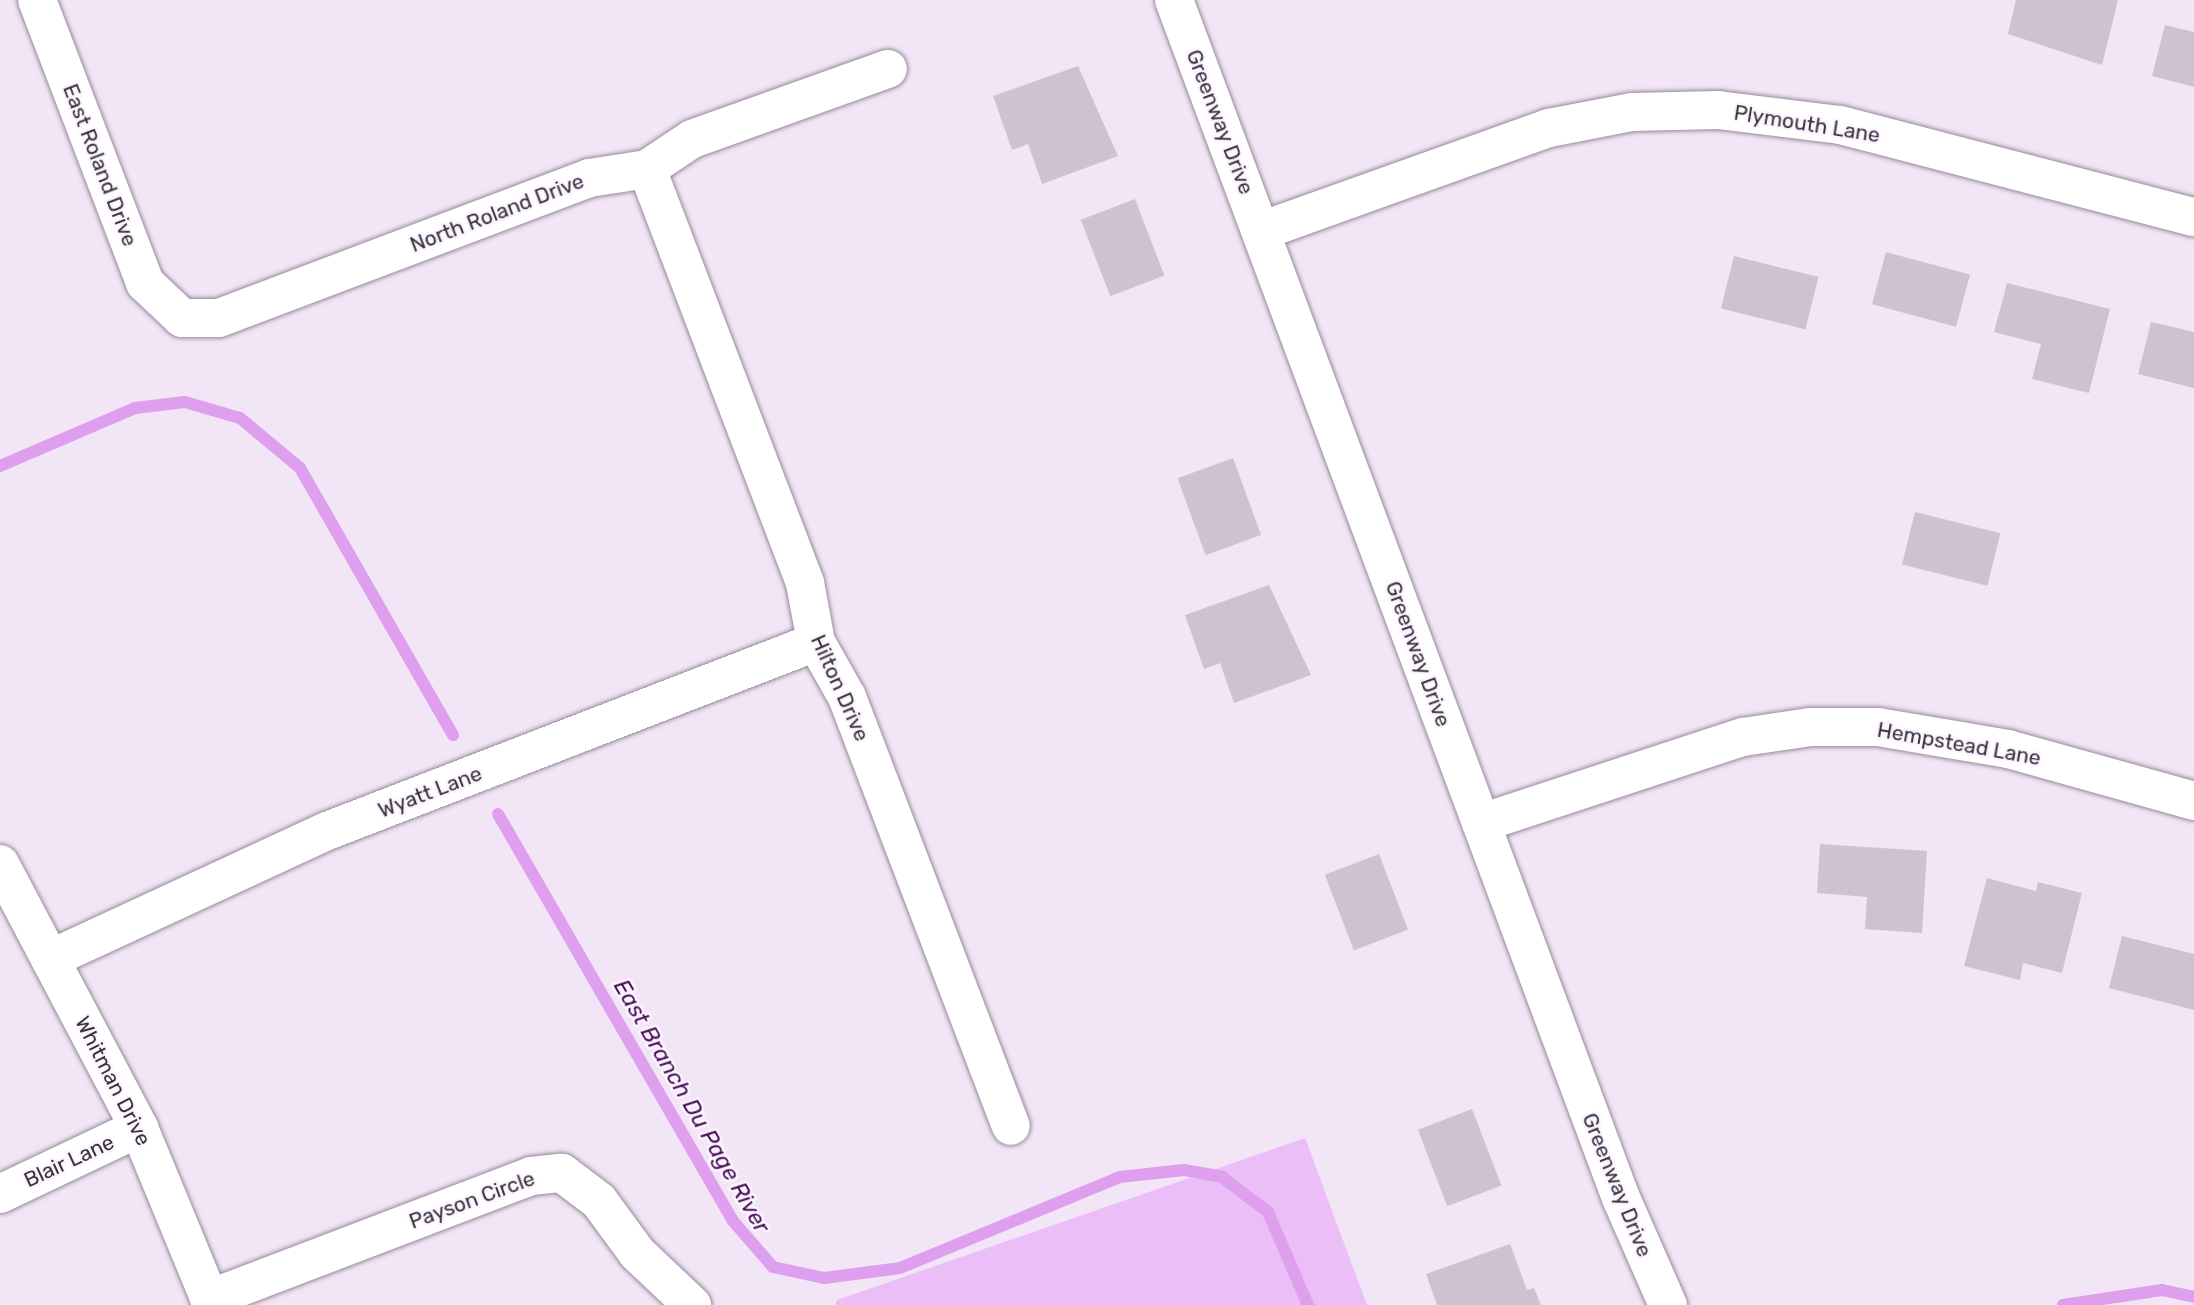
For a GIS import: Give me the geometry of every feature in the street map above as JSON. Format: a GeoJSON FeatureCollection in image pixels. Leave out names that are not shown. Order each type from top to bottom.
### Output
{"type":"FeatureCollection","features":[{"type":"Feature","properties":{"kind":"street","name":"East Roland Drive"},"geometry":{"type":"LineString","coordinates":[[37,0],[145,283],[182,318]]}},
{"type":"Feature","properties":{"kind":"street","name":"Greenway Drive"},"geometry":{"type":"LineString","coordinates":[[1174,0],[1621,1198],[1668,1305]]}},
{"type":"Feature","properties":{"kind":"street","name":"North Roland Drive"},"geometry":{"type":"LineString","coordinates":[[182,318],[219,318],[589,178],[647,169],[692,139],[888,69]]}},
{"type":"Feature","properties":{"kind":"street","name":"Plymouth Lane"},"geometry":{"type":"LineString","coordinates":[[1261,231],[1549,128],[1632,112],[1718,110],[1840,125],[2194,217]]}},
{"type":"Feature","properties":{"kind":"street","name":"Hilton Drive"},"geometry":{"type":"LineString","coordinates":[[647,169],[805,583],[816,642],[847,697],[1011,1126]]}},
{"type":"Feature","properties":{"kind":"street","name":"Wyatt Lane"},"geometry":{"type":"LineString","coordinates":[[50,960],[316,835],[816,642]]}},
{"type":"Feature","properties":{"kind":"street","name":"Hempstead Lane"},"geometry":{"type":"LineString","coordinates":[[1481,823],[1743,737],[1811,727],[1878,727],[2008,749],[2194,801]]}},
{"type":"Feature","properties":{"kind":"street","name":"Whitman Drive"},"geometry":{"type":"LineString","coordinates":[[0,863],[139,1128],[210,1302]]}},
{"type":"Feature","properties":{"kind":"street","name":"Blair Lane"},"geometry":{"type":"LineString","coordinates":[[0,1194],[139,1128]]}},
{"type":"Feature","properties":{"kind":"street","name":"Payson Circle"},"geometry":{"type":"LineString","coordinates":[[210,1302],[531,1176],[562,1173],[599,1201],[637,1253],[692,1305]]}},
{"type":"Feature","properties":{"kind":"shaded area"},"geometry":{"type":"Polygon","coordinates":[[[1305,1138],[1367,1305],[835,1305],[837,1300],[1305,1138]]]}},
{"type":"Feature","properties":{"kind":"building"},"geometry":{"type":"Polygon","coordinates":[[[2016,0],[2118,0],[2102,65],[2008,34],[2016,0]]]}},
{"type":"Feature","properties":{"kind":"building"},"geometry":{"type":"Polygon","coordinates":[[[2165,25],[2194,32],[2194,87],[2152,76],[2165,25]]]}},
{"type":"Feature","properties":{"kind":"building"},"geometry":{"type":"Polygon","coordinates":[[[1078,66],[1118,156],[1042,184],[1028,144],[1012,150],[993,96],[1078,66]]]}},
{"type":"Feature","properties":{"kind":"building"},"geometry":{"type":"Polygon","coordinates":[[[1135,199],[1164,276],[1110,296],[1081,220],[1135,199]]]}},
{"type":"Feature","properties":{"kind":"building"},"geometry":{"type":"Polygon","coordinates":[[[1886,252],[1970,275],[1956,327],[1872,304],[1886,252]]]}},
{"type":"Feature","properties":{"kind":"building"},"geometry":{"type":"Polygon","coordinates":[[[1734,256],[1818,277],[1805,329],[1721,308],[1734,256]]]}},
{"type":"Feature","properties":{"kind":"building"},"geometry":{"type":"Polygon","coordinates":[[[2007,283],[2110,309],[2089,393],[2032,379],[2041,344],[1994,332],[2007,283]]]}},
{"type":"Feature","properties":{"kind":"building"},"geometry":{"type":"Polygon","coordinates":[[[2151,322],[2194,332],[2194,388],[2138,374],[2151,322]]]}},
{"type":"Feature","properties":{"kind":"building"},"geometry":{"type":"Polygon","coordinates":[[[1233,458],[1261,535],[1206,555],[1178,478],[1233,458]]]}},
{"type":"Feature","properties":{"kind":"building"},"geometry":{"type":"Polygon","coordinates":[[[1915,512],[2000,533],[1987,586],[1902,564],[1915,512]]]}},
{"type":"Feature","properties":{"kind":"building"},"geometry":{"type":"Polygon","coordinates":[[[1269,585],[1311,675],[1234,703],[1220,663],[1204,669],[1185,615],[1269,585]]]}},
{"type":"Feature","properties":{"kind":"building"},"geometry":{"type":"Polygon","coordinates":[[[1820,844],[1927,851],[1922,933],[1865,929],[1867,897],[1817,893],[1820,844]]]}},
{"type":"Feature","properties":{"kind":"building"},"geometry":{"type":"Polygon","coordinates":[[[1379,854],[1408,930],[1354,950],[1325,875],[1379,854]]]}},
{"type":"Feature","properties":{"kind":"building"},"geometry":{"type":"Polygon","coordinates":[[[1987,878],[2036,891],[2038,882],[2082,893],[2062,973],[2023,963],[2020,980],[1964,966],[1987,878]]]}},
{"type":"Feature","properties":{"kind":"building"},"geometry":{"type":"Polygon","coordinates":[[[2122,936],[2194,954],[2194,1010],[2109,988],[2122,936]]]}},
{"type":"Feature","properties":{"kind":"building"},"geometry":{"type":"Polygon","coordinates":[[[1472,1109],[1501,1186],[1447,1206],[1418,1130],[1472,1109]]]}},
{"type":"Feature","properties":{"kind":"building"},"geometry":{"type":"Polygon","coordinates":[[[1510,1244],[1527,1290],[1534,1288],[1541,1305],[1437,1305],[1426,1274],[1510,1244]]]}},
{"type":"Feature","properties":{"kind":"waterway","name":"East Branch Du Page River"},"geometry":{"type":"LineString","coordinates":[[0,466],[135,408],[185,402],[240,418],[300,468],[453,735]]}},
{"type":"Feature","properties":{"kind":"waterway","name":"East Branch Du Page River"},"geometry":{"type":"LineString","coordinates":[[498,814],[733,1221],[773,1267],[824,1278],[900,1268],[1120,1177],[1184,1170],[1222,1177],[1268,1212],[1308,1305]]}},
{"type":"Feature","properties":{"kind":"waterway","name":"East Branch Du Page River"},"geometry":{"type":"LineString","coordinates":[[2063,1305],[2162,1290],[2194,1297]]}}]}
